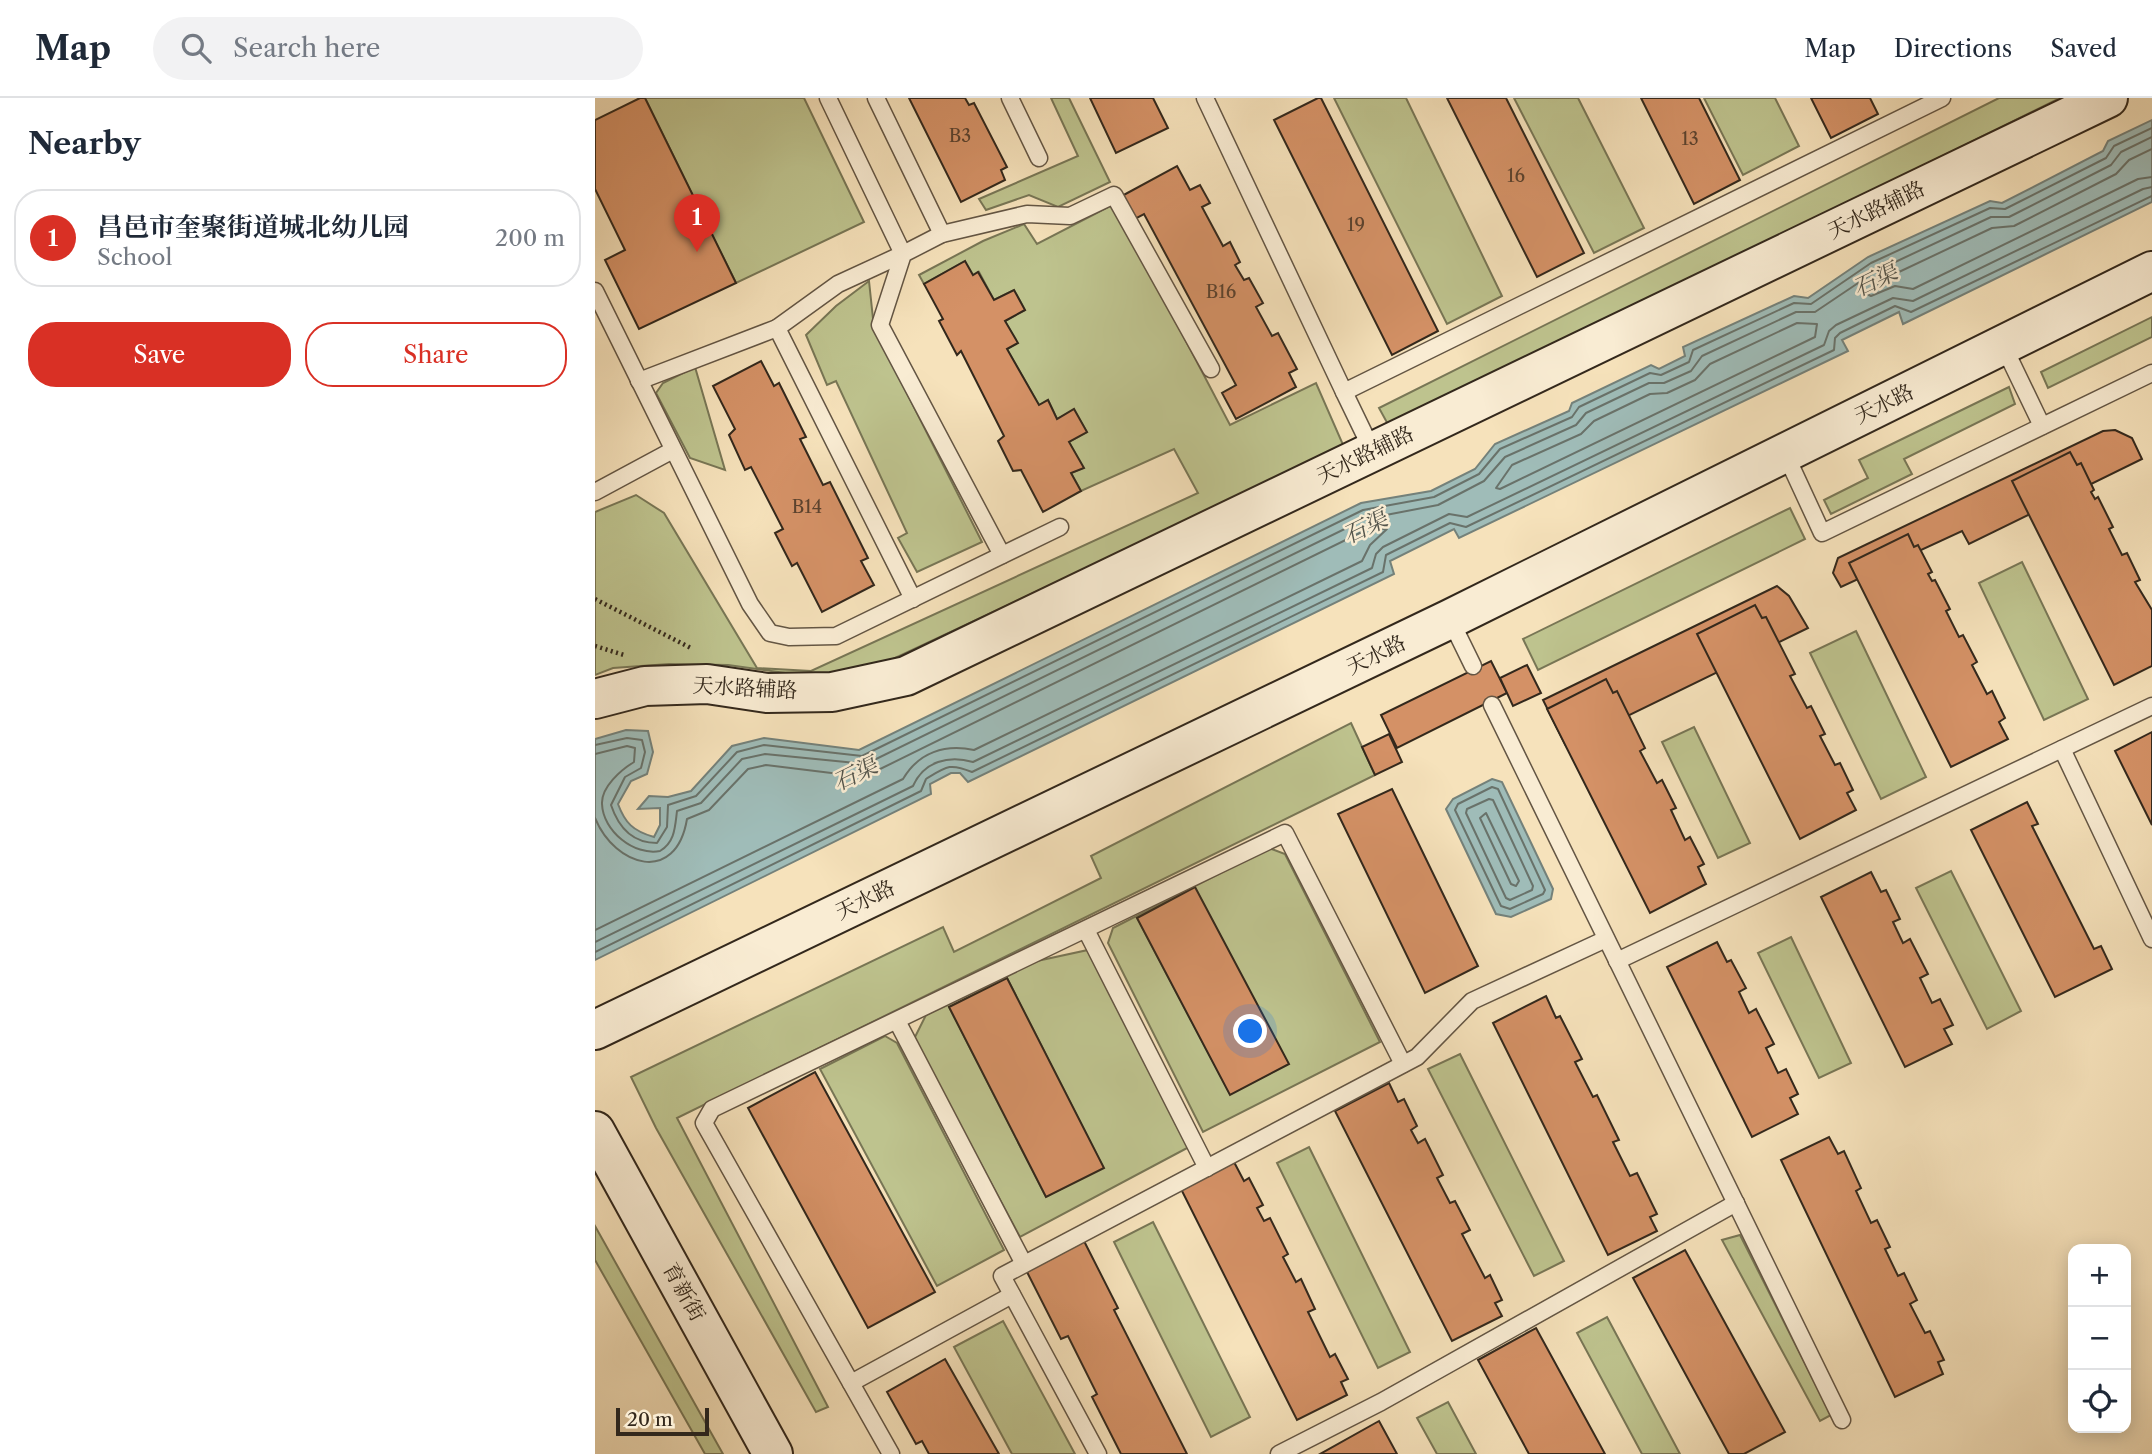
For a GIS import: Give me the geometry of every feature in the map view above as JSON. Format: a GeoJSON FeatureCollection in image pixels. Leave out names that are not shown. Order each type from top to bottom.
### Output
{"type":"FeatureCollection","features":[{"type":"Feature","properties":{"kind":"street","name":"天水路辅路"},"geometry":{"type":"LineString","coordinates":[[595,699],[645,686],[707,684],[767,692],[832,692],[906,676],[2108,98]]}},
{"type":"Feature","properties":{"kind":"street","name":"天水路"},"geometry":{"type":"LineString","coordinates":[[595,1030],[1450,619],[2152,271]]}},
{"type":"Feature","properties":{"kind":"street","name":"育新街"},"geometry":{"type":"LineString","coordinates":[[595,1131],[773,1454]]}},
{"type":"Feature","properties":{"kind":"lane"},"geometry":{"type":"LineString","coordinates":[[828,98],[903,254],[880,324],[1002,555]]}},
{"type":"Feature","properties":{"kind":"lane"},"geometry":{"type":"LineString","coordinates":[[876,98],[942,234]]}},
{"type":"Feature","properties":{"kind":"lane"},"geometry":{"type":"LineString","coordinates":[[1010,98],[1039,158]]}},
{"type":"Feature","properties":{"kind":"lane"},"geometry":{"type":"LineString","coordinates":[[1205,98],[1373,452]]}},
{"type":"Feature","properties":{"kind":"lane"},"geometry":{"type":"LineString","coordinates":[[1344,392],[1942,98]]}},
{"type":"Feature","properties":{"kind":"lane"},"geometry":{"type":"LineString","coordinates":[[639,381],[777,328],[838,284],[942,234],[1027,214],[1070,216],[1114,195],[1210,369]]}},
{"type":"Feature","properties":{"kind":"lane"},"geometry":{"type":"LineString","coordinates":[[595,291],[750,604],[770,633],[789,637],[836,636],[1060,527]]}},
{"type":"Feature","properties":{"kind":"lane"},"geometry":{"type":"LineString","coordinates":[[777,328],[913,599]]}},
{"type":"Feature","properties":{"kind":"lane"},"geometry":{"type":"LineString","coordinates":[[2003,345],[2042,426]]}},
{"type":"Feature","properties":{"kind":"lane"},"geometry":{"type":"LineString","coordinates":[[1785,453],[1822,533],[2152,373]]}},
{"type":"Feature","properties":{"kind":"lane"},"geometry":{"type":"LineString","coordinates":[[595,492],[673,450]]}},
{"type":"Feature","properties":{"kind":"lane"},"geometry":{"type":"LineString","coordinates":[[1450,619],[1473,666]]}},
{"type":"Feature","properties":{"kind":"lane"},"geometry":{"type":"LineString","coordinates":[[1492,705],[1842,1420]]}},
{"type":"Feature","properties":{"kind":"lane"},"geometry":{"type":"LineString","coordinates":[[1618,961],[2152,706]]}},
{"type":"Feature","properties":{"kind":"lane"},"geometry":{"type":"LineString","coordinates":[[2062,749],[2152,939]]}},
{"type":"Feature","properties":{"kind":"lane"},"geometry":{"type":"LineString","coordinates":[[891,1454],[704,1123],[712,1109],[1285,833],[1403,1064]]}},
{"type":"Feature","properties":{"kind":"lane"},"geometry":{"type":"LineString","coordinates":[[1086,930],[1207,1168]]}},
{"type":"Feature","properties":{"kind":"lane"},"geometry":{"type":"LineString","coordinates":[[1098,1454],[1002,1276],[1417,1057],[1472,1002],[1606,939]]}},
{"type":"Feature","properties":{"kind":"lane"},"geometry":{"type":"LineString","coordinates":[[897,1021],[1024,1264]]}},
{"type":"Feature","properties":{"kind":"lane"},"geometry":{"type":"LineString","coordinates":[[1279,1454],[1381,1402],[1736,1203]]}},
{"type":"Feature","properties":{"kind":"lane"},"geometry":{"type":"LineString","coordinates":[[851,1383],[1012,1294]]}},
{"type":"Feature","properties":{"kind":"path"},"geometry":{"type":"LineString","coordinates":[[595,599],[699,653]]}},
{"type":"Feature","properties":{"kind":"green space"},"geometry":{"type":"Polygon","coordinates":[[[645,98],[804,98],[864,222],[736,283],[645,98]]]}},
{"type":"Feature","properties":{"kind":"green space"},"geometry":{"type":"Polygon","coordinates":[[[1051,98],[1069,98],[1110,182],[1058,207],[1029,195],[986,210],[979,199],[1078,156],[1051,98]]]}},
{"type":"Feature","properties":{"kind":"green space"},"geometry":{"type":"Polygon","coordinates":[[[1334,98],[1406,98],[1502,296],[1447,324],[1334,98]]]}},
{"type":"Feature","properties":{"kind":"green space"},"geometry":{"type":"Polygon","coordinates":[[[1514,98],[1578,98],[1644,228],[1594,253],[1514,98]]]}},
{"type":"Feature","properties":{"kind":"green space"},"geometry":{"type":"Polygon","coordinates":[[[1704,98],[1775,98],[1799,146],[1743,175],[1704,98]]]}},
{"type":"Feature","properties":{"kind":"green space"},"geometry":{"type":"Polygon","coordinates":[[[1999,98],[2060,98],[1390,428],[1379,408],[1999,98]]]}},
{"type":"Feature","properties":{"kind":"green space"},"geometry":{"type":"Polygon","coordinates":[[[1114,204],[1230,425],[1316,383],[1344,447],[893,659],[829,679],[728,665],[669,664],[613,668],[595,675],[595,512],[636,495],[664,513],[757,668],[811,671],[1198,493],[1174,449],[1081,491],[1071,473],[1083,468],[1069,442],[1087,432],[1074,410],[1057,419],[1048,400],[1039,405],[1007,349],[1017,343],[1005,321],[1025,310],[1014,290],[994,300],[979,272],[970,279],[965,261],[924,284],[919,275],[983,241],[1024,224],[1037,244],[1114,204]]]}},
{"type":"Feature","properties":{"kind":"green space"},"geometry":{"type":"Polygon","coordinates":[[[869,281],[874,328],[982,542],[917,572],[898,538],[907,533],[836,381],[827,385],[806,335],[836,306],[869,281]]]}},
{"type":"Feature","properties":{"kind":"green space"},"geometry":{"type":"Polygon","coordinates":[[[2152,317],[2152,337],[2048,388],[2041,372],[2152,317]]]}},
{"type":"Feature","properties":{"kind":"green space"},"geometry":{"type":"Polygon","coordinates":[[[695,367],[725,470],[690,458],[656,393],[663,383],[695,367]]]}},
{"type":"Feature","properties":{"kind":"green space"},"geometry":{"type":"Polygon","coordinates":[[[2009,387],[2015,404],[1904,459],[1912,474],[1831,514],[1824,500],[1868,478],[1859,460],[2009,387]]]}},
{"type":"Feature","properties":{"kind":"green space"},"geometry":{"type":"Polygon","coordinates":[[[1790,508],[1805,539],[1538,670],[1523,639],[1790,508]]]}},
{"type":"Feature","properties":{"kind":"green space"},"geometry":{"type":"Polygon","coordinates":[[[2022,562],[2088,699],[2044,720],[1979,583],[2022,562]]]}},
{"type":"Feature","properties":{"kind":"green space"},"geometry":{"type":"Polygon","coordinates":[[[1856,631],[1926,777],[1881,799],[1810,653],[1856,631]]]}},
{"type":"Feature","properties":{"kind":"green space"},"geometry":{"type":"Polygon","coordinates":[[[1351,723],[1375,775],[677,1118],[828,1407],[816,1412],[656,1128],[631,1077],[943,927],[954,952],[1101,878],[1091,856],[1351,723]]]}},
{"type":"Feature","properties":{"kind":"green space"},"geometry":{"type":"Polygon","coordinates":[[[1694,727],[1750,843],[1718,858],[1662,742],[1694,727]]]}},
{"type":"Feature","properties":{"kind":"green space"},"geometry":{"type":"Polygon","coordinates":[[[1269,848],[1285,854],[1380,1042],[1203,1132],[1108,943],[1113,928],[1269,848]],[[1195,888],[1137,918],[1230,1094],[1288,1064],[1195,888]]]}},
{"type":"Feature","properties":{"kind":"green space"},"geometry":{"type":"Polygon","coordinates":[[[1951,871],[2021,1011],[1987,1029],[1916,888],[1951,871]]]}},
{"type":"Feature","properties":{"kind":"green space"},"geometry":{"type":"Polygon","coordinates":[[[1791,937],[1851,1063],[1819,1078],[1758,953],[1791,937]]]}},
{"type":"Feature","properties":{"kind":"green space"},"geometry":{"type":"Polygon","coordinates":[[[1088,950],[1189,1147],[1020,1237],[914,1039],[926,1015],[1037,961],[1088,950]],[[1007,978],[949,1007],[1046,1197],[1103,1167],[1007,978]]]}},
{"type":"Feature","properties":{"kind":"green space"},"geometry":{"type":"Polygon","coordinates":[[[885,1036],[897,1043],[1004,1250],[937,1286],[820,1069],[885,1036]]]}},
{"type":"Feature","properties":{"kind":"green space"},"geometry":{"type":"Polygon","coordinates":[[[1460,1054],[1564,1261],[1534,1276],[1428,1069],[1460,1054]]]}},
{"type":"Feature","properties":{"kind":"green space"},"geometry":{"type":"Polygon","coordinates":[[[1309,1147],[1410,1352],[1378,1368],[1277,1163],[1309,1147]]]}},
{"type":"Feature","properties":{"kind":"green space"},"geometry":{"type":"Polygon","coordinates":[[[1153,1222],[1250,1417],[1211,1437],[1114,1242],[1153,1222]]]}},
{"type":"Feature","properties":{"kind":"green space"},"geometry":{"type":"Polygon","coordinates":[[[595,1226],[723,1454],[705,1454],[595,1260],[595,1226]]]}},
{"type":"Feature","properties":{"kind":"green space"},"geometry":{"type":"Polygon","coordinates":[[[1740,1235],[1831,1415],[1820,1421],[1722,1240],[1740,1235]]]}},
{"type":"Feature","properties":{"kind":"green space"},"geometry":{"type":"Polygon","coordinates":[[[1607,1317],[1680,1454],[1642,1454],[1577,1333],[1607,1317]]]}},
{"type":"Feature","properties":{"kind":"green space"},"geometry":{"type":"Polygon","coordinates":[[[1003,1321],[1075,1454],[1012,1454],[954,1347],[1003,1321]]]}},
{"type":"Feature","properties":{"kind":"green space"},"geometry":{"type":"Polygon","coordinates":[[[1448,1402],[1476,1454],[1437,1454],[1417,1418],[1448,1402]]]}},
{"type":"Feature","properties":{"kind":"water","name":"石渠"},"geometry":{"type":"Polygon","coordinates":[[[2152,120],[2152,202],[1903,324],[1899,312],[1842,340],[1848,351],[1459,538],[1454,529],[1390,561],[1394,574],[968,782],[960,773],[951,773],[930,784],[931,794],[595,960],[595,739],[626,730],[648,731],[653,752],[647,774],[631,781],[618,804],[631,825],[654,837],[660,825],[660,808],[638,809],[649,796],[668,797],[691,791],[732,746],[764,738],[859,750],[1361,503],[1431,491],[1475,469],[1495,444],[1569,411],[1572,403],[1651,365],[1659,369],[1685,356],[1683,347],[1794,296],[1808,298],[1868,257],[1990,201],[2002,203],[2103,151],[2108,141],[2152,120]]]}},
{"type":"Feature","properties":{"kind":"water"},"geometry":{"type":"Polygon","coordinates":[[[1492,779],[1502,782],[1553,889],[1551,899],[1511,917],[1496,914],[1446,809],[1453,799],[1492,779]]]}},
{"type":"Feature","properties":{"kind":"building"},"geometry":{"type":"Polygon","coordinates":[[[645,98],[736,283],[639,329],[605,260],[625,250],[595,189],[595,120],[645,98]]]}},
{"type":"Feature","properties":{"kind":"building"},"geometry":{"type":"Polygon","coordinates":[[[909,98],[965,98],[969,105],[974,103],[1007,167],[1001,170],[1005,180],[961,202],[909,98]]]}},
{"type":"Feature","properties":{"kind":"building"},"geometry":{"type":"Polygon","coordinates":[[[1090,98],[1153,98],[1168,128],[1116,153],[1090,98]]]}},
{"type":"Feature","properties":{"kind":"building"},"geometry":{"type":"Polygon","coordinates":[[[1321,98],[1438,331],[1392,355],[1274,120],[1321,98]]]}},
{"type":"Feature","properties":{"kind":"building"},"geometry":{"type":"Polygon","coordinates":[[[1447,98],[1506,98],[1584,253],[1537,277],[1447,98]]]}},
{"type":"Feature","properties":{"kind":"building"},"geometry":{"type":"Polygon","coordinates":[[[1641,98],[1699,98],[1740,180],[1694,204],[1641,98]]]}},
{"type":"Feature","properties":{"kind":"building"},"geometry":{"type":"Polygon","coordinates":[[[1811,98],[1870,98],[1878,114],[1831,138],[1811,98]]]}},
{"type":"Feature","properties":{"kind":"building"},"geometry":{"type":"Polygon","coordinates":[[[1177,166],[1190,190],[1200,185],[1210,203],[1202,207],[1223,246],[1230,242],[1240,262],[1235,265],[1244,280],[1249,278],[1263,303],[1256,307],[1272,336],[1278,333],[1297,369],[1289,373],[1296,387],[1236,419],[1222,393],[1236,385],[1144,214],[1133,220],[1120,197],[1177,166]]]}},
{"type":"Feature","properties":{"kind":"building"},"geometry":{"type":"Polygon","coordinates":[[[965,261],[973,275],[978,272],[994,300],[1014,290],[1025,310],[1005,321],[1018,343],[1007,349],[1039,405],[1048,400],[1057,419],[1074,409],[1087,432],[1069,442],[1084,468],[1071,473],[1081,491],[1043,512],[1021,470],[1013,471],[998,441],[1004,436],[961,351],[957,355],[939,321],[943,319],[924,284],[965,261]]]}},
{"type":"Feature","properties":{"kind":"building"},"geometry":{"type":"Polygon","coordinates":[[[761,361],[774,386],[779,383],[806,437],[800,439],[823,485],[830,482],[868,558],[861,561],[874,585],[822,612],[797,563],[792,566],[775,533],[783,529],[751,467],[745,470],[729,435],[735,429],[713,386],[761,361]]]}},
{"type":"Feature","properties":{"kind":"building"},"geometry":{"type":"Polygon","coordinates":[[[2115,430],[2132,438],[2142,459],[1969,544],[1962,531],[1841,587],[1833,573],[1838,558],[2103,431],[2115,430]]]}},
{"type":"Feature","properties":{"kind":"building"},"geometry":{"type":"Polygon","coordinates":[[[2070,452],[2077,465],[2081,463],[2094,490],[2091,492],[2095,499],[2098,497],[2113,527],[2109,529],[2122,555],[2127,553],[2140,580],[2135,582],[2152,610],[2152,666],[2114,685],[2012,481],[2070,452]]]}},
{"type":"Feature","properties":{"kind":"building"},"geometry":{"type":"Polygon","coordinates":[[[1908,534],[1914,547],[1918,545],[1932,572],[1928,574],[1932,581],[1935,580],[1950,609],[1946,611],[1959,637],[1963,635],[1977,662],[1972,665],[1987,694],[1992,691],[2005,718],[1999,722],[2008,739],[1951,767],[1849,563],[1908,534]]]}},
{"type":"Feature","properties":{"kind":"building"},"geometry":{"type":"Polygon","coordinates":[[[1777,586],[1789,596],[1808,628],[1566,746],[1543,700],[1777,586]]]}},
{"type":"Feature","properties":{"kind":"building"},"geometry":{"type":"Polygon","coordinates":[[[1755,605],[1762,618],[1766,617],[1795,674],[1790,676],[1807,708],[1811,706],[1825,734],[1820,736],[1835,765],[1840,763],[1853,790],[1847,793],[1856,810],[1800,839],[1697,634],[1755,605]]]}},
{"type":"Feature","properties":{"kind":"building"},"geometry":{"type":"Polygon","coordinates":[[[1491,661],[1507,693],[1397,748],[1381,715],[1491,661]]]}},
{"type":"Feature","properties":{"kind":"building"},"geometry":{"type":"Polygon","coordinates":[[[1527,665],[1541,693],[1513,706],[1500,678],[1527,665]]]}},
{"type":"Feature","properties":{"kind":"building"},"geometry":{"type":"Polygon","coordinates":[[[1606,679],[1613,693],[1617,691],[1645,748],[1640,751],[1657,783],[1662,780],[1676,808],[1671,810],[1685,840],[1690,837],[1704,864],[1698,867],[1706,884],[1650,913],[1547,709],[1606,679]]]}},
{"type":"Feature","properties":{"kind":"building"},"geometry":{"type":"Polygon","coordinates":[[[2152,732],[2152,825],[2115,751],[2152,732]]]}},
{"type":"Feature","properties":{"kind":"building"},"geometry":{"type":"Polygon","coordinates":[[[1389,734],[1402,762],[1375,775],[1362,747],[1389,734]]]}},
{"type":"Feature","properties":{"kind":"building"},"geometry":{"type":"Polygon","coordinates":[[[1392,789],[1478,966],[1425,993],[1338,814],[1392,789]]]}},
{"type":"Feature","properties":{"kind":"building"},"geometry":{"type":"Polygon","coordinates":[[[2027,802],[2038,824],[2032,826],[2094,949],[2101,946],[2112,969],[2055,997],[1971,830],[2027,802]]]}},
{"type":"Feature","properties":{"kind":"building"},"geometry":{"type":"Polygon","coordinates":[[[1871,872],[1881,892],[1886,890],[1900,919],[1893,922],[1903,943],[1910,939],[1928,974],[1920,978],[1932,1003],[1940,999],[1953,1025],[1944,1029],[1952,1044],[1905,1067],[1821,897],[1871,872]]]}},
{"type":"Feature","properties":{"kind":"building"},"geometry":{"type":"Polygon","coordinates":[[[1195,887],[1289,1064],[1230,1095],[1137,918],[1195,887]]]}},
{"type":"Feature","properties":{"kind":"building"},"geometry":{"type":"Polygon","coordinates":[[[1717,942],[1727,962],[1731,960],[1746,988],[1739,992],[1749,1013],[1756,1009],[1774,1044],[1766,1048],[1778,1073],[1786,1069],[1798,1094],[1790,1098],[1798,1114],[1752,1137],[1667,967],[1717,942]]]}},
{"type":"Feature","properties":{"kind":"building"},"geometry":{"type":"Polygon","coordinates":[[[1007,978],[1104,1168],[1046,1197],[949,1007],[1007,978]]]}},
{"type":"Feature","properties":{"kind":"building"},"geometry":{"type":"Polygon","coordinates":[[[1546,996],[1556,1018],[1560,1016],[1582,1059],[1575,1062],[1593,1097],[1597,1095],[1619,1140],[1613,1142],[1630,1176],[1637,1173],[1657,1214],[1650,1217],[1657,1231],[1608,1255],[1493,1023],[1546,996]]]}},
{"type":"Feature","properties":{"kind":"building"},"geometry":{"type":"Polygon","coordinates":[[[815,1072],[935,1292],[868,1328],[748,1108],[815,1072]]]}},
{"type":"Feature","properties":{"kind":"building"},"geometry":{"type":"Polygon","coordinates":[[[1389,1083],[1398,1102],[1404,1099],[1417,1126],[1411,1130],[1418,1143],[1425,1139],[1443,1175],[1437,1178],[1450,1203],[1455,1201],[1470,1230],[1462,1234],[1485,1278],[1490,1275],[1502,1300],[1495,1303],[1502,1316],[1452,1341],[1335,1111],[1389,1083]]]}},
{"type":"Feature","properties":{"kind":"building"},"geometry":{"type":"Polygon","coordinates":[[[1829,1137],[1838,1154],[1844,1151],[1861,1188],[1856,1191],[1871,1223],[1877,1220],[1890,1247],[1885,1249],[1898,1276],[1904,1273],[1917,1300],[1910,1304],[1925,1333],[1930,1331],[1944,1360],[1938,1362],[1943,1374],[1895,1397],[1781,1160],[1829,1137]]]}},
{"type":"Feature","properties":{"kind":"building"},"geometry":{"type":"Polygon","coordinates":[[[1234,1162],[1244,1181],[1249,1178],[1263,1205],[1257,1208],[1264,1221],[1270,1218],[1288,1254],[1283,1257],[1296,1282],[1301,1279],[1315,1309],[1308,1312],[1330,1357],[1335,1354],[1348,1379],[1341,1382],[1347,1395],[1297,1420],[1181,1189],[1234,1162]]]}},
{"type":"Feature","properties":{"kind":"building"},"geometry":{"type":"Polygon","coordinates":[[[1084,1241],[1118,1308],[1114,1310],[1187,1454],[1121,1454],[1092,1397],[1097,1394],[1068,1336],[1061,1339],[1026,1270],[1084,1241]]]}},
{"type":"Feature","properties":{"kind":"building"},"geometry":{"type":"Polygon","coordinates":[[[1685,1250],[1785,1432],[1744,1454],[1729,1454],[1633,1278],[1685,1250]]]}},
{"type":"Feature","properties":{"kind":"building"},"geometry":{"type":"Polygon","coordinates":[[[1536,1328],[1605,1454],[1529,1454],[1478,1360],[1536,1328]]]}},
{"type":"Feature","properties":{"kind":"building"},"geometry":{"type":"Polygon","coordinates":[[[945,1359],[999,1454],[929,1454],[922,1441],[916,1444],[887,1392],[945,1359]]]}},
{"type":"Feature","properties":{"kind":"building"},"geometry":{"type":"Polygon","coordinates":[[[1379,1421],[1397,1454],[1320,1454],[1379,1421]]]}},
{"type":"Feature","properties":{"kind":"place","name":"昌邑市奎聚街道城北幼儿园"},"geometry":{"type":"Point","coordinates":[697,252]}}]}
